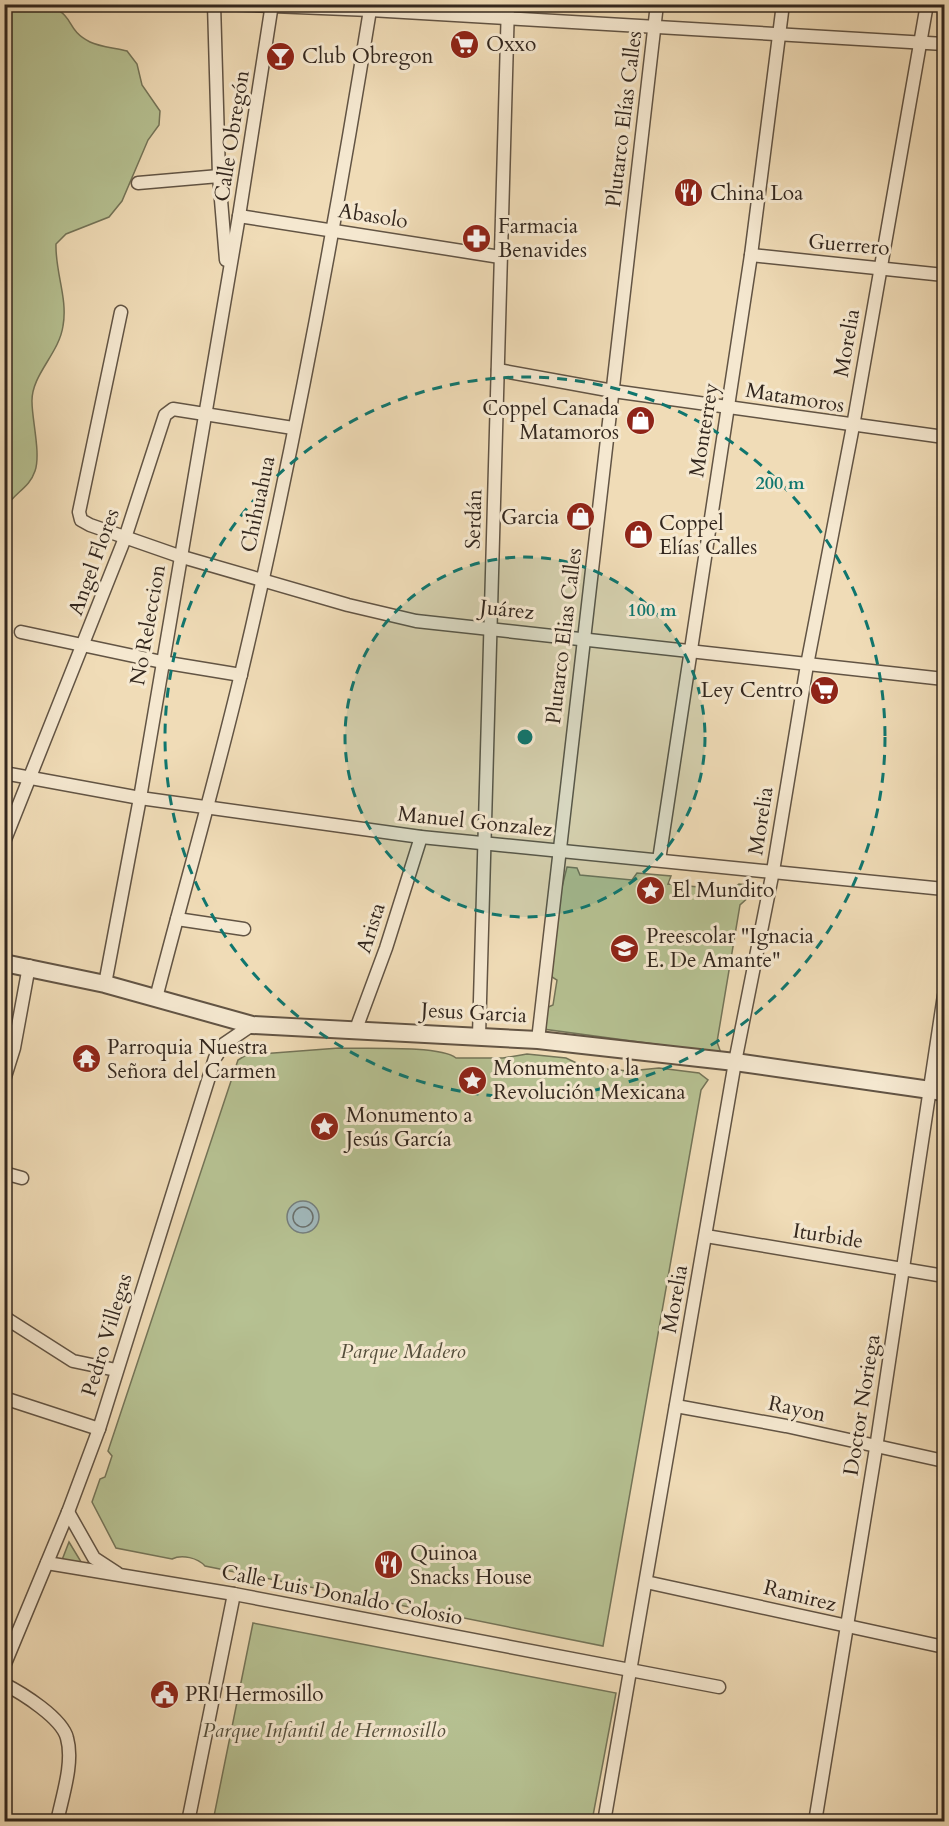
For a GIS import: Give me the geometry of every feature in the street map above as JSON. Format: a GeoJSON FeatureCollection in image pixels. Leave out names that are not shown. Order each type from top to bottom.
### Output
{"type":"FeatureCollection","features":[{"type":"Feature","properties":{"kind":"street"},"geometry":{"type":"LineString","coordinates":[[121,4],[197,4]]}},
{"type":"Feature","properties":{"kind":"street"},"geometry":{"type":"LineString","coordinates":[[214,4],[219,176],[227,273]]}},
{"type":"Feature","properties":{"kind":"street"},"geometry":{"type":"LineString","coordinates":[[224,4],[370,10],[945,44]]}},
{"type":"Feature","properties":{"kind":"street","name":"Serdán"},"geometry":{"type":"LineString","coordinates":[[479,1036],[508,4]]}},
{"type":"Feature","properties":{"kind":"street","name":"Plutarco Elías Calles"},"geometry":{"type":"LineString","coordinates":[[630,237],[657,4]]}},
{"type":"Feature","properties":{"kind":"street","name":"Monterrey"},"geometry":{"type":"LineString","coordinates":[[659,860],[689,649],[751,255],[783,4]]}},
{"type":"Feature","properties":{"kind":"street","name":"Morelia"},"geometry":{"type":"LineString","coordinates":[[604,1821],[735,1062],[773,872],[807,665],[853,426],[927,4]]}},
{"type":"Feature","properties":{"kind":"street","name":"Calle Obregón"},"geometry":{"type":"LineString","coordinates":[[227,273],[239,216],[272,6]]}},
{"type":"Feature","properties":{"kind":"street","name":"Chihuahua"},"geometry":{"type":"LineString","coordinates":[[156,998],[240,675],[262,579],[334,229],[370,10]]}},
{"type":"Feature","properties":{"kind":"street"},"geometry":{"type":"LineString","coordinates":[[138,183],[219,176]]}},
{"type":"Feature","properties":{"kind":"street","name":"Abasolo"},"geometry":{"type":"LineString","coordinates":[[239,216],[334,229],[500,257]]}},
{"type":"Feature","properties":{"kind":"street","name":"Plutarco Elias Calles"},"geometry":{"type":"LineString","coordinates":[[538,1040],[630,237]]}},
{"type":"Feature","properties":{"kind":"street","name":"Guerrero"},"geometry":{"type":"LineString","coordinates":[[751,255],[945,275]]}},
{"type":"Feature","properties":{"kind":"street","name":"No Releccion"},"geometry":{"type":"LineString","coordinates":[[105,984],[140,798],[227,273]]}},
{"type":"Feature","properties":{"kind":"street","name":"Juárez"},"geometry":{"type":"LineString","coordinates":[[121,312],[79,516],[90,525],[179,556],[348,605],[416,621],[689,649],[807,665],[945,679]]}},
{"type":"Feature","properties":{"kind":"street","name":"Matamoros"},"geometry":{"type":"LineString","coordinates":[[498,370],[613,391],[945,437]]}},
{"type":"Feature","properties":{"kind":"street","name":"Angel Flores"},"geometry":{"type":"LineString","coordinates":[[4,842],[125,538],[165,415],[173,409],[294,428]]}},
{"type":"Feature","properties":{"kind":"street"},"geometry":{"type":"LineString","coordinates":[[21,632],[162,662],[240,675]]}},
{"type":"Feature","properties":{"kind":"street","name":"Manuel Gonzalez"},"geometry":{"type":"LineString","coordinates":[[4,773],[140,798],[421,837],[945,889]]}},
{"type":"Feature","properties":{"kind":"street","name":"Arista"},"geometry":{"type":"LineString","coordinates":[[356,1029],[386,948],[421,837]]}},
{"type":"Feature","properties":{"kind":"street"},"geometry":{"type":"LineString","coordinates":[[177,919],[244,929]]}},
{"type":"Feature","properties":{"kind":"street","name":"Jesus Garcia"},"geometry":{"type":"LineString","coordinates":[[4,963],[29,966],[105,984],[252,1024],[538,1040],[735,1062],[937,1091]]}},
{"type":"Feature","properties":{"kind":"street"},"geometry":{"type":"LineString","coordinates":[[4,1080],[14,1048],[29,966]]}},
{"type":"Feature","properties":{"kind":"street","name":"Doctor Noriega"},"geometry":{"type":"LineString","coordinates":[[815,1821],[876,1448],[902,1268],[937,1091],[945,995]]}},
{"type":"Feature","properties":{"kind":"street","name":"Pedro Villegas"},"geometry":{"type":"LineString","coordinates":[[4,1666],[68,1512],[99,1429],[215,1058],[224,1044],[252,1024]]}},
{"type":"Feature","properties":{"kind":"street"},"geometry":{"type":"LineString","coordinates":[[4,1173],[22,1178]]}},
{"type":"Feature","properties":{"kind":"street","name":"Iturbide"},"geometry":{"type":"LineString","coordinates":[[706,1236],[945,1276]]}},
{"type":"Feature","properties":{"kind":"street"},"geometry":{"type":"LineString","coordinates":[[4,1317],[73,1361],[116,1370]]}},
{"type":"Feature","properties":{"kind":"street"},"geometry":{"type":"LineString","coordinates":[[4,1398],[99,1429]]}},
{"type":"Feature","properties":{"kind":"street","name":"Rayon"},"geometry":{"type":"LineString","coordinates":[[676,1406],[786,1426],[876,1448],[945,1461]]}},
{"type":"Feature","properties":{"kind":"street"},"geometry":{"type":"LineString","coordinates":[[68,1512],[94,1558],[120,1575]]}},
{"type":"Feature","properties":{"kind":"street","name":"Calle Luis Donaldo Colosio"},"geometry":{"type":"LineString","coordinates":[[47,1563],[234,1594],[719,1687]]}},
{"type":"Feature","properties":{"kind":"street","name":"Ramirez"},"geometry":{"type":"LineString","coordinates":[[646,1582],[945,1647]]}},
{"type":"Feature","properties":{"kind":"street"},"geometry":{"type":"LineString","coordinates":[[188,1821],[234,1594]]}},
{"type":"Feature","properties":{"kind":"street"},"geometry":{"type":"LineString","coordinates":[[4,1684],[55,1719],[68,1737],[68,1761],[57,1821]]}},
{"type":"Feature","properties":{"kind":"green space"},"geometry":{"type":"Polygon","coordinates":[[[33,4],[48,6],[64,14],[75,30],[90,42],[127,51],[137,64],[142,85],[160,111],[159,125],[148,140],[122,201],[109,217],[66,234],[56,244],[64,316],[56,346],[40,373],[33,392],[32,409],[37,464],[29,482],[5,509],[5,6],[33,4]]]}},
{"type":"Feature","properties":{"kind":"green space"},"geometry":{"type":"Polygon","coordinates":[[[567,867],[577,868],[580,875],[632,880],[637,873],[671,876],[668,884],[730,890],[739,884],[755,886],[752,894],[740,905],[717,1042],[721,1053],[543,1029],[546,1008],[553,1005],[557,980],[549,975],[560,895],[567,867]]]}},
{"type":"Feature","properties":{"kind":"green space","name":"Parque Madero"},"geometry":{"type":"Polygon","coordinates":[[[339,1048],[418,1049],[447,1054],[456,1058],[503,1058],[527,1054],[566,1058],[585,1067],[629,1071],[659,1068],[699,1073],[708,1080],[701,1090],[603,1646],[205,1566],[190,1558],[172,1559],[116,1548],[92,1502],[100,1479],[105,1477],[112,1456],[108,1451],[238,1060],[246,1055],[339,1048]]]}},
{"type":"Feature","properties":{"kind":"green space"},"geometry":{"type":"Polygon","coordinates":[[[69,1542],[83,1565],[62,1560],[69,1542]]]}},
{"type":"Feature","properties":{"kind":"green space","name":"Parque Infantil de Hermosillo"},"geometry":{"type":"Polygon","coordinates":[[[253,1623],[616,1693],[592,1821],[213,1821],[253,1623]]]}},
{"type":"Feature","properties":{"kind":"water"},"geometry":{"type":"Polygon","coordinates":[[[303,1201],[314,1206],[319,1217],[314,1228],[303,1233],[292,1228],[287,1217],[292,1206],[303,1201]]]}},
{"type":"Feature","properties":{"kind":"place","name":"Oxxo"},"geometry":{"type":"Point","coordinates":[465,44]}},
{"type":"Feature","properties":{"kind":"place","name":"Club Obregon"},"geometry":{"type":"Point","coordinates":[281,56]}},
{"type":"Feature","properties":{"kind":"place","name":"China Loa"},"geometry":{"type":"Point","coordinates":[689,193]}},
{"type":"Feature","properties":{"kind":"place","name":"Farmacia Benavides"},"geometry":{"type":"Point","coordinates":[477,238]}},
{"type":"Feature","properties":{"kind":"place","name":"Coppel Canada Matamoros"},"geometry":{"type":"Point","coordinates":[640,420]}},
{"type":"Feature","properties":{"kind":"place","name":"Garcia"},"geometry":{"type":"Point","coordinates":[580,517]}},
{"type":"Feature","properties":{"kind":"place","name":"Coppel Elías Calles"},"geometry":{"type":"Point","coordinates":[638,535]}},
{"type":"Feature","properties":{"kind":"place","name":"Ley Centro"},"geometry":{"type":"Point","coordinates":[824,690]}},
{"type":"Feature","properties":{"kind":"place","name":"El Mundito"},"geometry":{"type":"Point","coordinates":[651,890]}},
{"type":"Feature","properties":{"kind":"place","name":"Preescolar \"Ignacia E. De Amante\""},"geometry":{"type":"Point","coordinates":[625,948]}},
{"type":"Feature","properties":{"kind":"place","name":"Parroquia Nuestra Señora del Carmen"},"geometry":{"type":"Point","coordinates":[86,1059]}},
{"type":"Feature","properties":{"kind":"place","name":"Monumento a la Revolución Mexicana"},"geometry":{"type":"Point","coordinates":[472,1080]}},
{"type":"Feature","properties":{"kind":"place","name":"Monumento a Jesús García"},"geometry":{"type":"Point","coordinates":[325,1127]}},
{"type":"Feature","properties":{"kind":"place","name":"Quinoa Snacks House"},"geometry":{"type":"Point","coordinates":[389,1565]}},
{"type":"Feature","properties":{"kind":"place","name":"PRI Hermosillo"},"geometry":{"type":"Point","coordinates":[164,1694]}}]}
